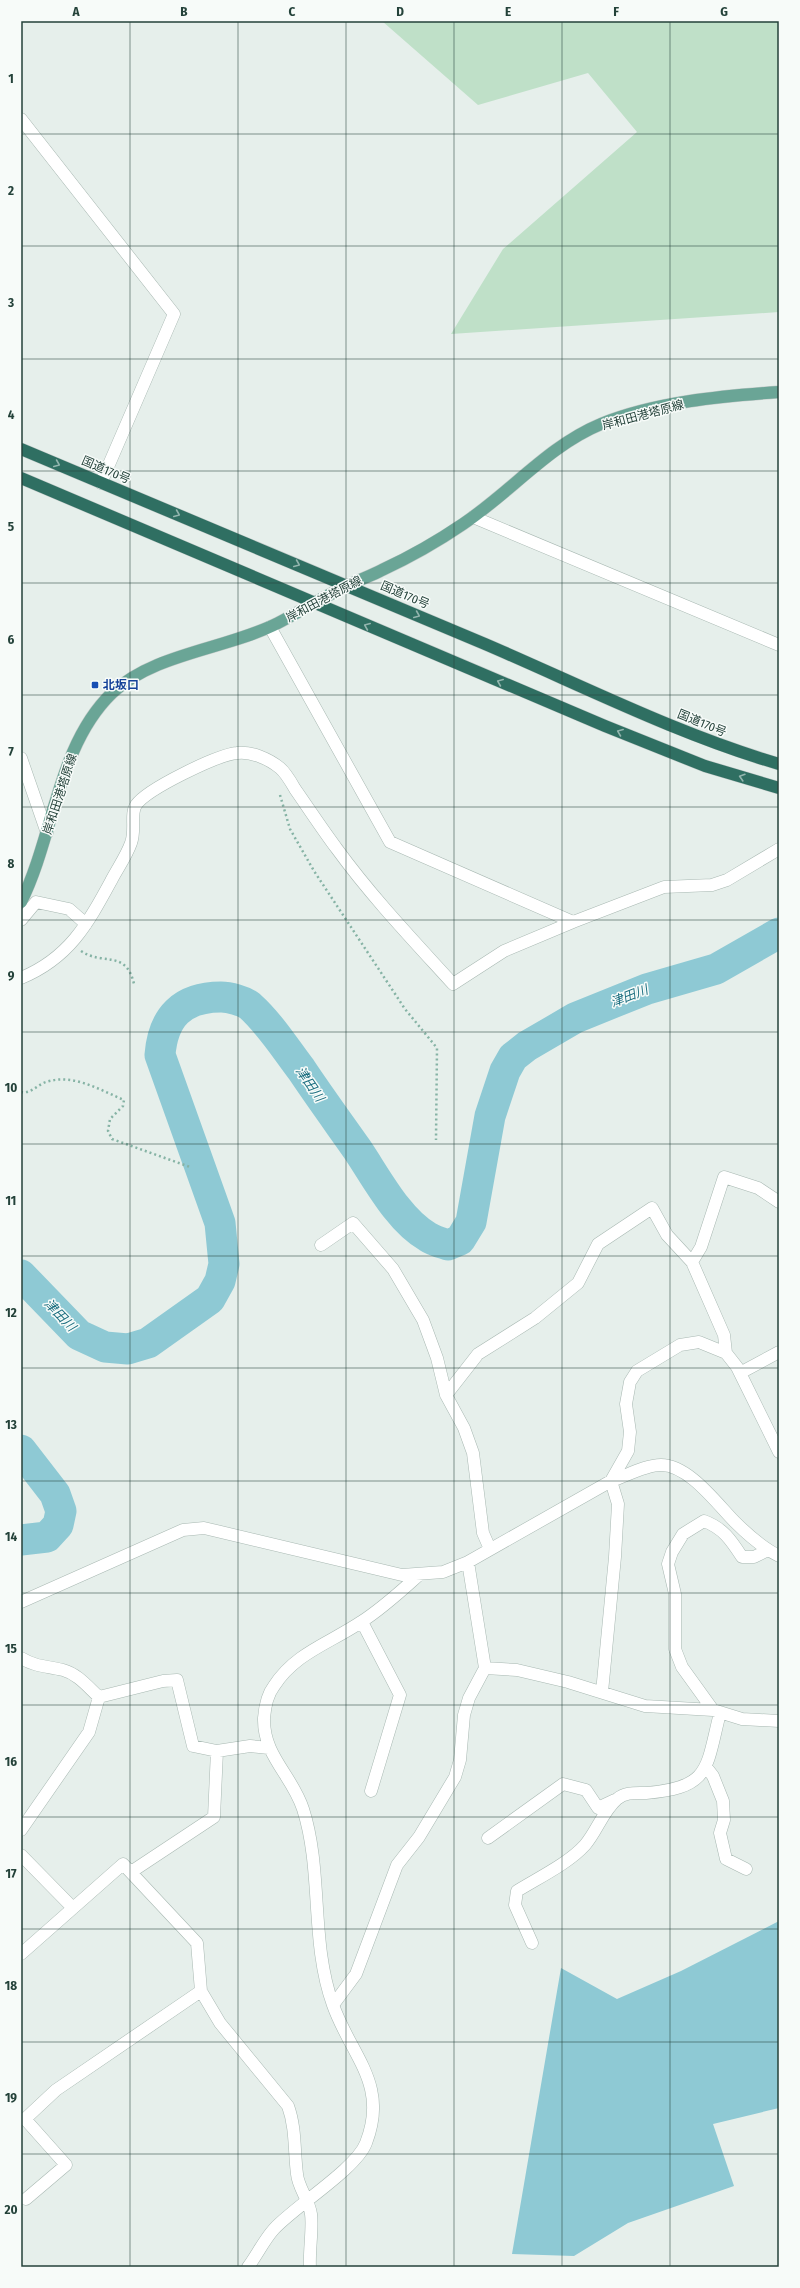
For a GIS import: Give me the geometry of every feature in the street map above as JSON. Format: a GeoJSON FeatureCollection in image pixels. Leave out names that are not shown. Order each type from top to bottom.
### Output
{"type":"FeatureCollection","features":[{"type":"Feature","properties":{"kind":"highway","name":"国道170号"},"geometry":{"type":"LineString","coordinates":[[21,449],[347,585],[649,717],[727,749],[779,764]]}},
{"type":"Feature","properties":{"kind":"highway"},"geometry":{"type":"LineString","coordinates":[[21,478],[315,604],[705,766],[779,788]]}},
{"type":"Feature","properties":{"kind":"main road","name":"岸和田港塔原線"},"geometry":{"type":"LineString","coordinates":[[21,902],[38,864],[47,833],[82,732],[95,712],[113,692],[129,680],[158,665],[270,627],[315,604],[347,585],[384,569],[425,548],[473,517],[556,449],[601,424],[675,405],[709,399],[779,392]]}},
{"type":"Feature","properties":{"kind":"street"},"geometry":{"type":"LineString","coordinates":[[23,126],[174,314],[101,483]]}},
{"type":"Feature","properties":{"kind":"street"},"geometry":{"type":"LineString","coordinates":[[473,517],[779,645]]}},
{"type":"Feature","properties":{"kind":"street"},"geometry":{"type":"LineString","coordinates":[[270,627],[390,842],[573,922]]}},
{"type":"Feature","properties":{"kind":"street"},"geometry":{"type":"LineString","coordinates":[[21,978],[54,960],[71,944],[86,924],[130,845],[135,832],[132,814],[136,805],[160,787],[188,771],[226,754],[239,752],[260,756],[281,768],[336,848],[374,898],[453,984],[504,951],[573,922],[664,887],[712,885],[722,881],[779,849]]}},
{"type":"Feature","properties":{"kind":"street"},"geometry":{"type":"LineString","coordinates":[[21,758],[47,833]]}},
{"type":"Feature","properties":{"kind":"street"},"geometry":{"type":"LineString","coordinates":[[21,920],[36,902],[40,902],[69,909],[86,924]]}},
{"type":"Feature","properties":{"kind":"street"},"geometry":{"type":"LineString","coordinates":[[692,1262],[701,1247],[724,1177],[758,1188],[779,1202]]}},
{"type":"Feature","properties":{"kind":"street"},"geometry":{"type":"LineString","coordinates":[[446,1395],[478,1354],[535,1318],[578,1283],[598,1244],[652,1208],[667,1235],[692,1262],[724,1335],[726,1353],[740,1373],[779,1452]]}},
{"type":"Feature","properties":{"kind":"street"},"geometry":{"type":"LineString","coordinates":[[321,1245],[353,1223],[393,1269],[423,1320],[437,1358],[446,1395],[464,1428],[473,1453],[483,1533],[490,1549]]}},
{"type":"Feature","properties":{"kind":"street"},"geometry":{"type":"LineString","coordinates":[[602,1692],[618,1504],[611,1481],[628,1451],[630,1432],[626,1404],[630,1382],[637,1371],[680,1345],[699,1342],[726,1353]]}},
{"type":"Feature","properties":{"kind":"street"},"geometry":{"type":"LineString","coordinates":[[740,1373],[779,1352]]}},
{"type":"Feature","properties":{"kind":"street"},"geometry":{"type":"LineString","coordinates":[[21,1602],[183,1530],[204,1528],[402,1575],[444,1572],[468,1562],[611,1481],[662,1465],[679,1471],[698,1483],[736,1523],[768,1550],[779,1556]]}},
{"type":"Feature","properties":{"kind":"street"},"geometry":{"type":"LineString","coordinates":[[488,1838],[563,1784],[586,1790],[598,1808],[625,1794],[678,1789],[700,1776],[706,1767],[716,1712],[682,1668],[675,1649],[675,1594],[668,1564],[672,1552],[684,1534],[704,1521],[718,1526],[728,1536],[742,1557],[754,1557],[768,1550]]}},
{"type":"Feature","properties":{"kind":"street"},"geometry":{"type":"LineString","coordinates":[[333,2006],[356,1974],[397,1865],[419,1837],[455,1777],[460,1760],[464,1715],[468,1698],[485,1668],[468,1562]]}},
{"type":"Feature","properties":{"kind":"street"},"geometry":{"type":"LineString","coordinates":[[248,2267],[273,2229],[355,2160],[366,2145],[372,2125],[374,2102],[370,2080],[333,2006],[325,1974],[320,1942],[310,1843],[303,1808],[269,1748],[264,1729],[265,1706],[272,1687],[288,1666],[308,1651],[362,1622],[382,1608],[420,1574]]}},
{"type":"Feature","properties":{"kind":"street"},"geometry":{"type":"LineString","coordinates":[[362,1622],[400,1695],[371,1792]]}},
{"type":"Feature","properties":{"kind":"street"},"geometry":{"type":"LineString","coordinates":[[21,1658],[34,1665],[65,1671],[80,1679],[99,1697]]}},
{"type":"Feature","properties":{"kind":"street"},"geometry":{"type":"LineString","coordinates":[[485,1668],[517,1670],[602,1692],[645,1706],[716,1712],[742,1719],[779,1721]]}},
{"type":"Feature","properties":{"kind":"street"},"geometry":{"type":"LineString","coordinates":[[99,1697],[163,1681],[176,1680],[193,1746],[218,1751],[250,1746],[269,1748]]}},
{"type":"Feature","properties":{"kind":"street"},"geometry":{"type":"LineString","coordinates":[[21,1830],[89,1732],[99,1697]]}},
{"type":"Feature","properties":{"kind":"street"},"geometry":{"type":"LineString","coordinates":[[131,1872],[214,1817],[218,1751]]}},
{"type":"Feature","properties":{"kind":"street"},"geometry":{"type":"LineString","coordinates":[[706,1767],[713,1776],[723,1801],[724,1820],[720,1833],[726,1859],[746,1869]]}},
{"type":"Feature","properties":{"kind":"street"},"geometry":{"type":"LineString","coordinates":[[532,1944],[515,1905],[517,1891],[574,1854],[585,1845],[616,1800]]}},
{"type":"Feature","properties":{"kind":"street"},"geometry":{"type":"LineString","coordinates":[[21,1855],[73,1908]]}},
{"type":"Feature","properties":{"kind":"street"},"geometry":{"type":"LineString","coordinates":[[21,1954],[123,1864],[197,1943],[201,1991],[220,2023],[288,2106],[293,2121],[297,2176],[308,2200],[312,2216],[309,2248],[310,2267]]}},
{"type":"Feature","properties":{"kind":"street"},"geometry":{"type":"LineString","coordinates":[[26,2199],[66,2165],[25,2120],[56,2090],[201,1991]]}},
{"type":"Feature","properties":{"kind":"path"},"geometry":{"type":"LineString","coordinates":[[279,791],[290,829],[314,871],[405,1009],[437,1048],[436,1140]]}},
{"type":"Feature","properties":{"kind":"path"},"geometry":{"type":"LineString","coordinates":[[71,944],[94,958],[110,958],[120,961],[131,971],[134,984]]}},
{"type":"Feature","properties":{"kind":"path"},"geometry":{"type":"LineString","coordinates":[[21,1092],[27,1093],[47,1082],[76,1080],[124,1100],[123,1106],[110,1119],[108,1131],[112,1139],[190,1167]]}},
{"type":"Feature","properties":{"kind":"green space"},"geometry":{"type":"Polygon","coordinates":[[[382,21],[779,21],[779,312],[451,334],[503,249],[637,132],[588,73],[478,105],[382,21]]]}},
{"type":"Feature","properties":{"kind":"water"},"geometry":{"type":"Polygon","coordinates":[[[779,1921],[779,2108],[713,2124],[734,2186],[628,2223],[574,2256],[512,2254],[561,1968],[617,1999],[681,1971],[779,1921]]]}},
{"type":"Feature","properties":{"kind":"waterway","name":"津田川"},"geometry":{"type":"LineString","coordinates":[[21,1275],[79,1335],[105,1347],[128,1349],[148,1343],[210,1299],[220,1281],[224,1264],[220,1223],[160,1055],[165,1030],[170,1020],[185,1005],[207,998],[221,997],[240,1001],[250,1006],[271,1028],[301,1069],[397,1209],[407,1220],[428,1237],[448,1245],[460,1240],[471,1222],[490,1116],[505,1071],[513,1057],[527,1046],[575,1018],[647,989],[716,969],[779,933]]}},
{"type":"Feature","properties":{"kind":"waterway","name":"津田川"},"geometry":{"type":"LineString","coordinates":[[21,1450],[55,1494],[61,1511],[58,1525],[47,1537],[21,1540]]}},
{"type":"Feature","properties":{"kind":"place","name":"北坂口"},"geometry":{"type":"Point","coordinates":[95,685]}}]}
